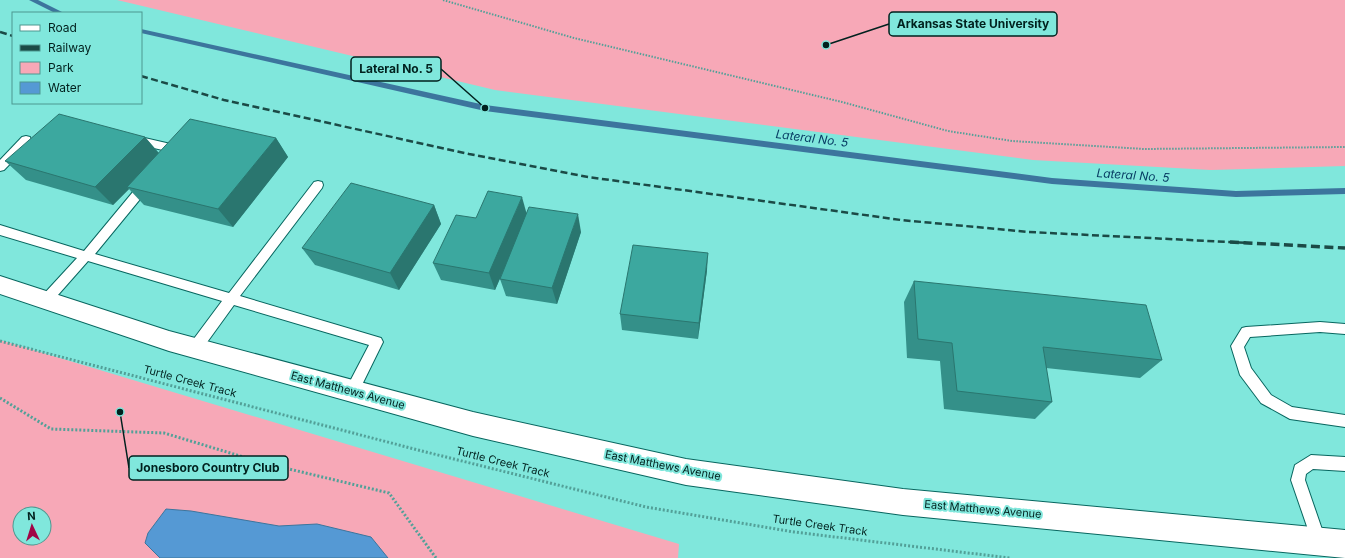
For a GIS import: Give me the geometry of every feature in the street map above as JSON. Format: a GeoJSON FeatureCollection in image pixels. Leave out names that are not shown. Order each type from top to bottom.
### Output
{"type":"FeatureCollection","features":[{"type":"Feature","properties":{"kind":"street","name":"East Matthews Avenue"},"geometry":{"type":"LineString","coordinates":[[0,285],[169,341],[473,424],[686,472],[903,502],[1345,544]]}},
{"type":"Feature","properties":{"kind":"lane"},"geometry":{"type":"LineString","coordinates":[[0,167],[26,140]]}},
{"type":"Feature","properties":{"kind":"lane"},"geometry":{"type":"LineString","coordinates":[[136,140],[175,149],[165,161]]}},
{"type":"Feature","properties":{"kind":"lane"},"geometry":{"type":"LineString","coordinates":[[46,300],[86,256],[155,173]]}},
{"type":"Feature","properties":{"kind":"lane"},"geometry":{"type":"LineString","coordinates":[[195,348],[318,185]]}},
{"type":"Feature","properties":{"kind":"lane"},"geometry":{"type":"LineString","coordinates":[[0,230],[377,342],[352,391]]}},
{"type":"Feature","properties":{"kind":"lane"},"geometry":{"type":"LineString","coordinates":[[1345,329],[1320,327],[1246,332],[1237,346],[1245,371],[1266,399],[1290,413],[1345,421]]}},
{"type":"Feature","properties":{"kind":"lane"},"geometry":{"type":"LineString","coordinates":[[1319,541],[1302,496],[1298,480],[1300,470],[1311,462],[1345,464]]}},
{"type":"Feature","properties":{"kind":"path"},"geometry":{"type":"LineString","coordinates":[[443,0],[582,40],[842,102],[948,131],[1012,141],[1144,149],[1345,147]]}},
{"type":"Feature","properties":{"kind":"path","name":"Turtle Creek Track"},"geometry":{"type":"LineString","coordinates":[[0,341],[422,451],[646,507],[794,532],[1010,558]]}},
{"type":"Feature","properties":{"kind":"path"},"geometry":{"type":"LineString","coordinates":[[0,398],[51,429],[164,433],[260,462],[389,492],[436,558]]}},
{"type":"Feature","properties":{"kind":"green space"},"geometry":{"type":"Polygon","coordinates":[[[117,0],[1345,0],[1345,166],[1211,170],[1033,160],[495,90],[117,0]]]}},
{"type":"Feature","properties":{"kind":"green space"},"geometry":{"type":"Polygon","coordinates":[[[0,340],[679,544],[678,558],[0,558],[0,340]]]}},
{"type":"Feature","properties":{"kind":"water"},"geometry":{"type":"Polygon","coordinates":[[[166,509],[191,511],[279,526],[317,524],[371,537],[388,558],[160,558],[145,543],[148,533],[166,509]]]}},
{"type":"Feature","properties":{"kind":"building"},"geometry":{"type":"Polygon","coordinates":[[[59,114],[145,137],[95,187],[5,161],[59,114]]]}},
{"type":"Feature","properties":{"kind":"building"},"geometry":{"type":"Polygon","coordinates":[[[190,119],[276,138],[218,209],[127,187],[190,119]]]}},
{"type":"Feature","properties":{"kind":"building"},"geometry":{"type":"Polygon","coordinates":[[[351,183],[434,205],[390,273],[302,248],[351,183]]]}},
{"type":"Feature","properties":{"kind":"building"},"geometry":{"type":"Polygon","coordinates":[[[488,191],[522,197],[489,273],[433,263],[456,215],[476,218],[488,191]]]}},
{"type":"Feature","properties":{"kind":"building"},"geometry":{"type":"Polygon","coordinates":[[[529,207],[578,214],[552,288],[500,279],[529,207]]]}},
{"type":"Feature","properties":{"kind":"building"},"geometry":{"type":"Polygon","coordinates":[[[633,245],[708,253],[699,323],[620,314],[633,245]]]}},
{"type":"Feature","properties":{"kind":"building"},"geometry":{"type":"Polygon","coordinates":[[[914,281],[1146,305],[1162,360],[1043,347],[1052,402],[957,391],[952,343],[918,339],[914,281]]]}},
{"type":"Feature","properties":{"kind":"waterway","name":"Lateral No. 5"},"geometry":{"type":"LineString","coordinates":[[32,0],[59,12]]}},
{"type":"Feature","properties":{"kind":"waterway","name":"Lateral No. 5"},"geometry":{"type":"LineString","coordinates":[[142,31],[485,108],[1052,181],[1236,194],[1345,191]]}},
{"type":"Feature","properties":{"kind":"railway"},"geometry":{"type":"LineString","coordinates":[[0,32],[12,36]]}},
{"type":"Feature","properties":{"kind":"railway"},"geometry":{"type":"LineString","coordinates":[[142,76],[224,100],[469,154],[588,177],[901,220],[1029,232],[1249,243]]}},
{"type":"Feature","properties":{"kind":"railway"},"geometry":{"type":"LineString","coordinates":[[1230,242],[1345,248]]}},
{"type":"Feature","properties":{"kind":"place","name":"Arkansas State University"},"geometry":{"type":"Point","coordinates":[826,45]}},
{"type":"Feature","properties":{"kind":"place","name":"Lateral No. 5"},"geometry":{"type":"Point","coordinates":[485,108]}},
{"type":"Feature","properties":{"kind":"place","name":"Jonesboro Country Club"},"geometry":{"type":"Point","coordinates":[120,412]}}]}
